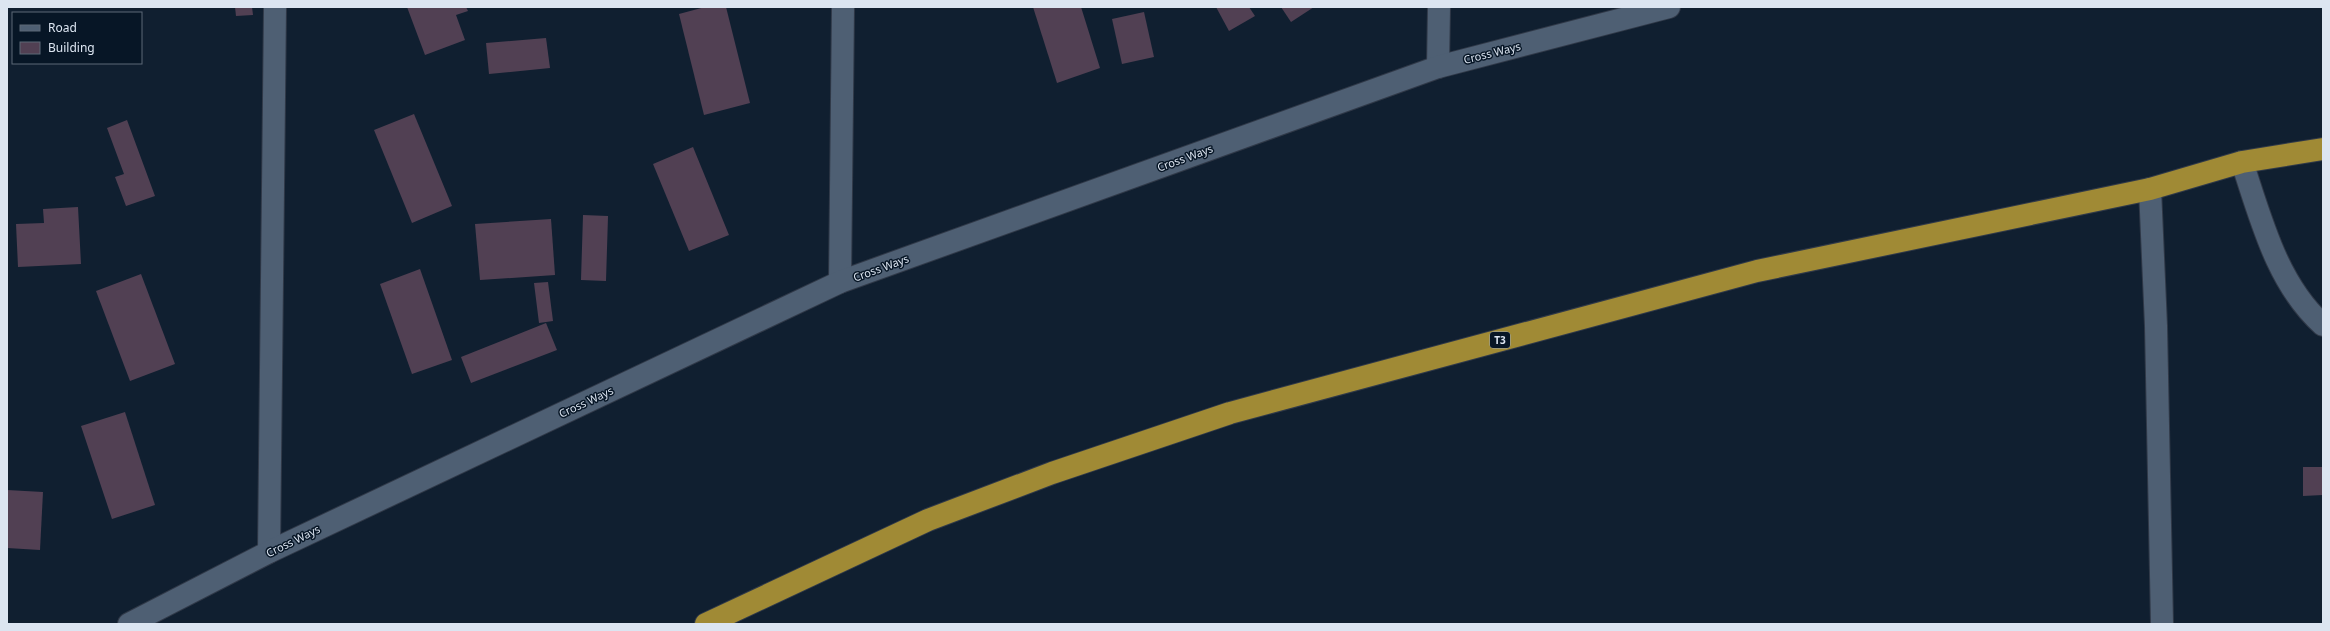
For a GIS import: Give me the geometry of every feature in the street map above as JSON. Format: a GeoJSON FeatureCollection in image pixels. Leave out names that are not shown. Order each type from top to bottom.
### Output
{"type":"FeatureCollection","features":[{"type":"Feature","properties":{"kind":"highway","name":"T3"},"geometry":{"type":"LineString","coordinates":[[706,624],[928,520],[1052,473],[1230,413],[1757,271],[2150,189],[2242,162],[2323,149]]}},
{"type":"Feature","properties":{"kind":"street"},"geometry":{"type":"LineString","coordinates":[[269,552],[274,7]]}},
{"type":"Feature","properties":{"kind":"street"},"geometry":{"type":"LineString","coordinates":[[840,282],[843,7]]}},
{"type":"Feature","properties":{"kind":"street"},"geometry":{"type":"LineString","coordinates":[[1438,66],[1439,7]]}},
{"type":"Feature","properties":{"kind":"street","name":"Cross Ways"},"geometry":{"type":"LineString","coordinates":[[130,624],[269,552],[840,282],[1438,66],[1670,7]]}},
{"type":"Feature","properties":{"kind":"street"},"geometry":{"type":"LineString","coordinates":[[2242,162],[2270,247],[2306,310],[2323,325]]}},
{"type":"Feature","properties":{"kind":"street"},"geometry":{"type":"LineString","coordinates":[[2150,189],[2156,326],[2162,624]]}},
{"type":"Feature","properties":{"kind":"building"},"geometry":{"type":"Polygon","coordinates":[[[235,7],[252,7],[253,15],[236,16],[235,7]]]}},
{"type":"Feature","properties":{"kind":"building"},"geometry":{"type":"Polygon","coordinates":[[[407,7],[466,7],[468,11],[456,15],[465,40],[425,55],[407,7]]]}},
{"type":"Feature","properties":{"kind":"building"},"geometry":{"type":"Polygon","coordinates":[[[705,7],[726,7],[750,103],[704,115],[679,14],[705,7]]]}},
{"type":"Feature","properties":{"kind":"building"},"geometry":{"type":"Polygon","coordinates":[[[1033,7],[1081,7],[1100,68],[1057,83],[1033,7]]]}},
{"type":"Feature","properties":{"kind":"building"},"geometry":{"type":"Polygon","coordinates":[[[1216,7],[1249,7],[1255,16],[1229,31],[1216,7]]]}},
{"type":"Feature","properties":{"kind":"building"},"geometry":{"type":"Polygon","coordinates":[[[1281,7],[1314,7],[1291,22],[1281,7]]]}},
{"type":"Feature","properties":{"kind":"building"},"geometry":{"type":"Polygon","coordinates":[[[1144,12],[1154,57],[1122,64],[1112,19],[1144,12]]]}},
{"type":"Feature","properties":{"kind":"building"},"geometry":{"type":"Polygon","coordinates":[[[546,38],[550,68],[489,74],[486,43],[546,38]]]}},
{"type":"Feature","properties":{"kind":"building"},"geometry":{"type":"Polygon","coordinates":[[[414,114],[452,206],[412,223],[374,130],[414,114]]]}},
{"type":"Feature","properties":{"kind":"building"},"geometry":{"type":"Polygon","coordinates":[[[127,120],[155,196],[126,206],[115,177],[124,174],[107,128],[127,120]]]}},
{"type":"Feature","properties":{"kind":"building"},"geometry":{"type":"Polygon","coordinates":[[[693,147],[729,235],[689,251],[653,164],[693,147]]]}},
{"type":"Feature","properties":{"kind":"building"},"geometry":{"type":"Polygon","coordinates":[[[78,207],[81,264],[18,267],[16,224],[44,223],[43,209],[78,207]]]}},
{"type":"Feature","properties":{"kind":"building"},"geometry":{"type":"Polygon","coordinates":[[[583,215],[608,216],[606,281],[581,280],[583,215]]]}},
{"type":"Feature","properties":{"kind":"building"},"geometry":{"type":"Polygon","coordinates":[[[551,219],[555,275],[480,280],[475,224],[551,219]]]}},
{"type":"Feature","properties":{"kind":"building"},"geometry":{"type":"Polygon","coordinates":[[[420,269],[452,360],[412,374],[380,284],[420,269]]]}},
{"type":"Feature","properties":{"kind":"building"},"geometry":{"type":"Polygon","coordinates":[[[141,274],[175,364],[130,381],[96,291],[141,274]]]}},
{"type":"Feature","properties":{"kind":"building"},"geometry":{"type":"Polygon","coordinates":[[[548,282],[553,321],[539,323],[534,283],[548,282]]]}},
{"type":"Feature","properties":{"kind":"building"},"geometry":{"type":"Polygon","coordinates":[[[546,323],[557,350],[471,383],[461,357],[546,323]]]}},
{"type":"Feature","properties":{"kind":"building"},"geometry":{"type":"Polygon","coordinates":[[[125,412],[155,505],[112,519],[81,426],[125,412]]]}},
{"type":"Feature","properties":{"kind":"building"},"geometry":{"type":"Polygon","coordinates":[[[2303,467],[2323,467],[2323,495],[2303,496],[2303,467]]]}},
{"type":"Feature","properties":{"kind":"building"},"geometry":{"type":"Polygon","coordinates":[[[7,490],[43,492],[40,550],[7,548],[7,490]]]}}]}
